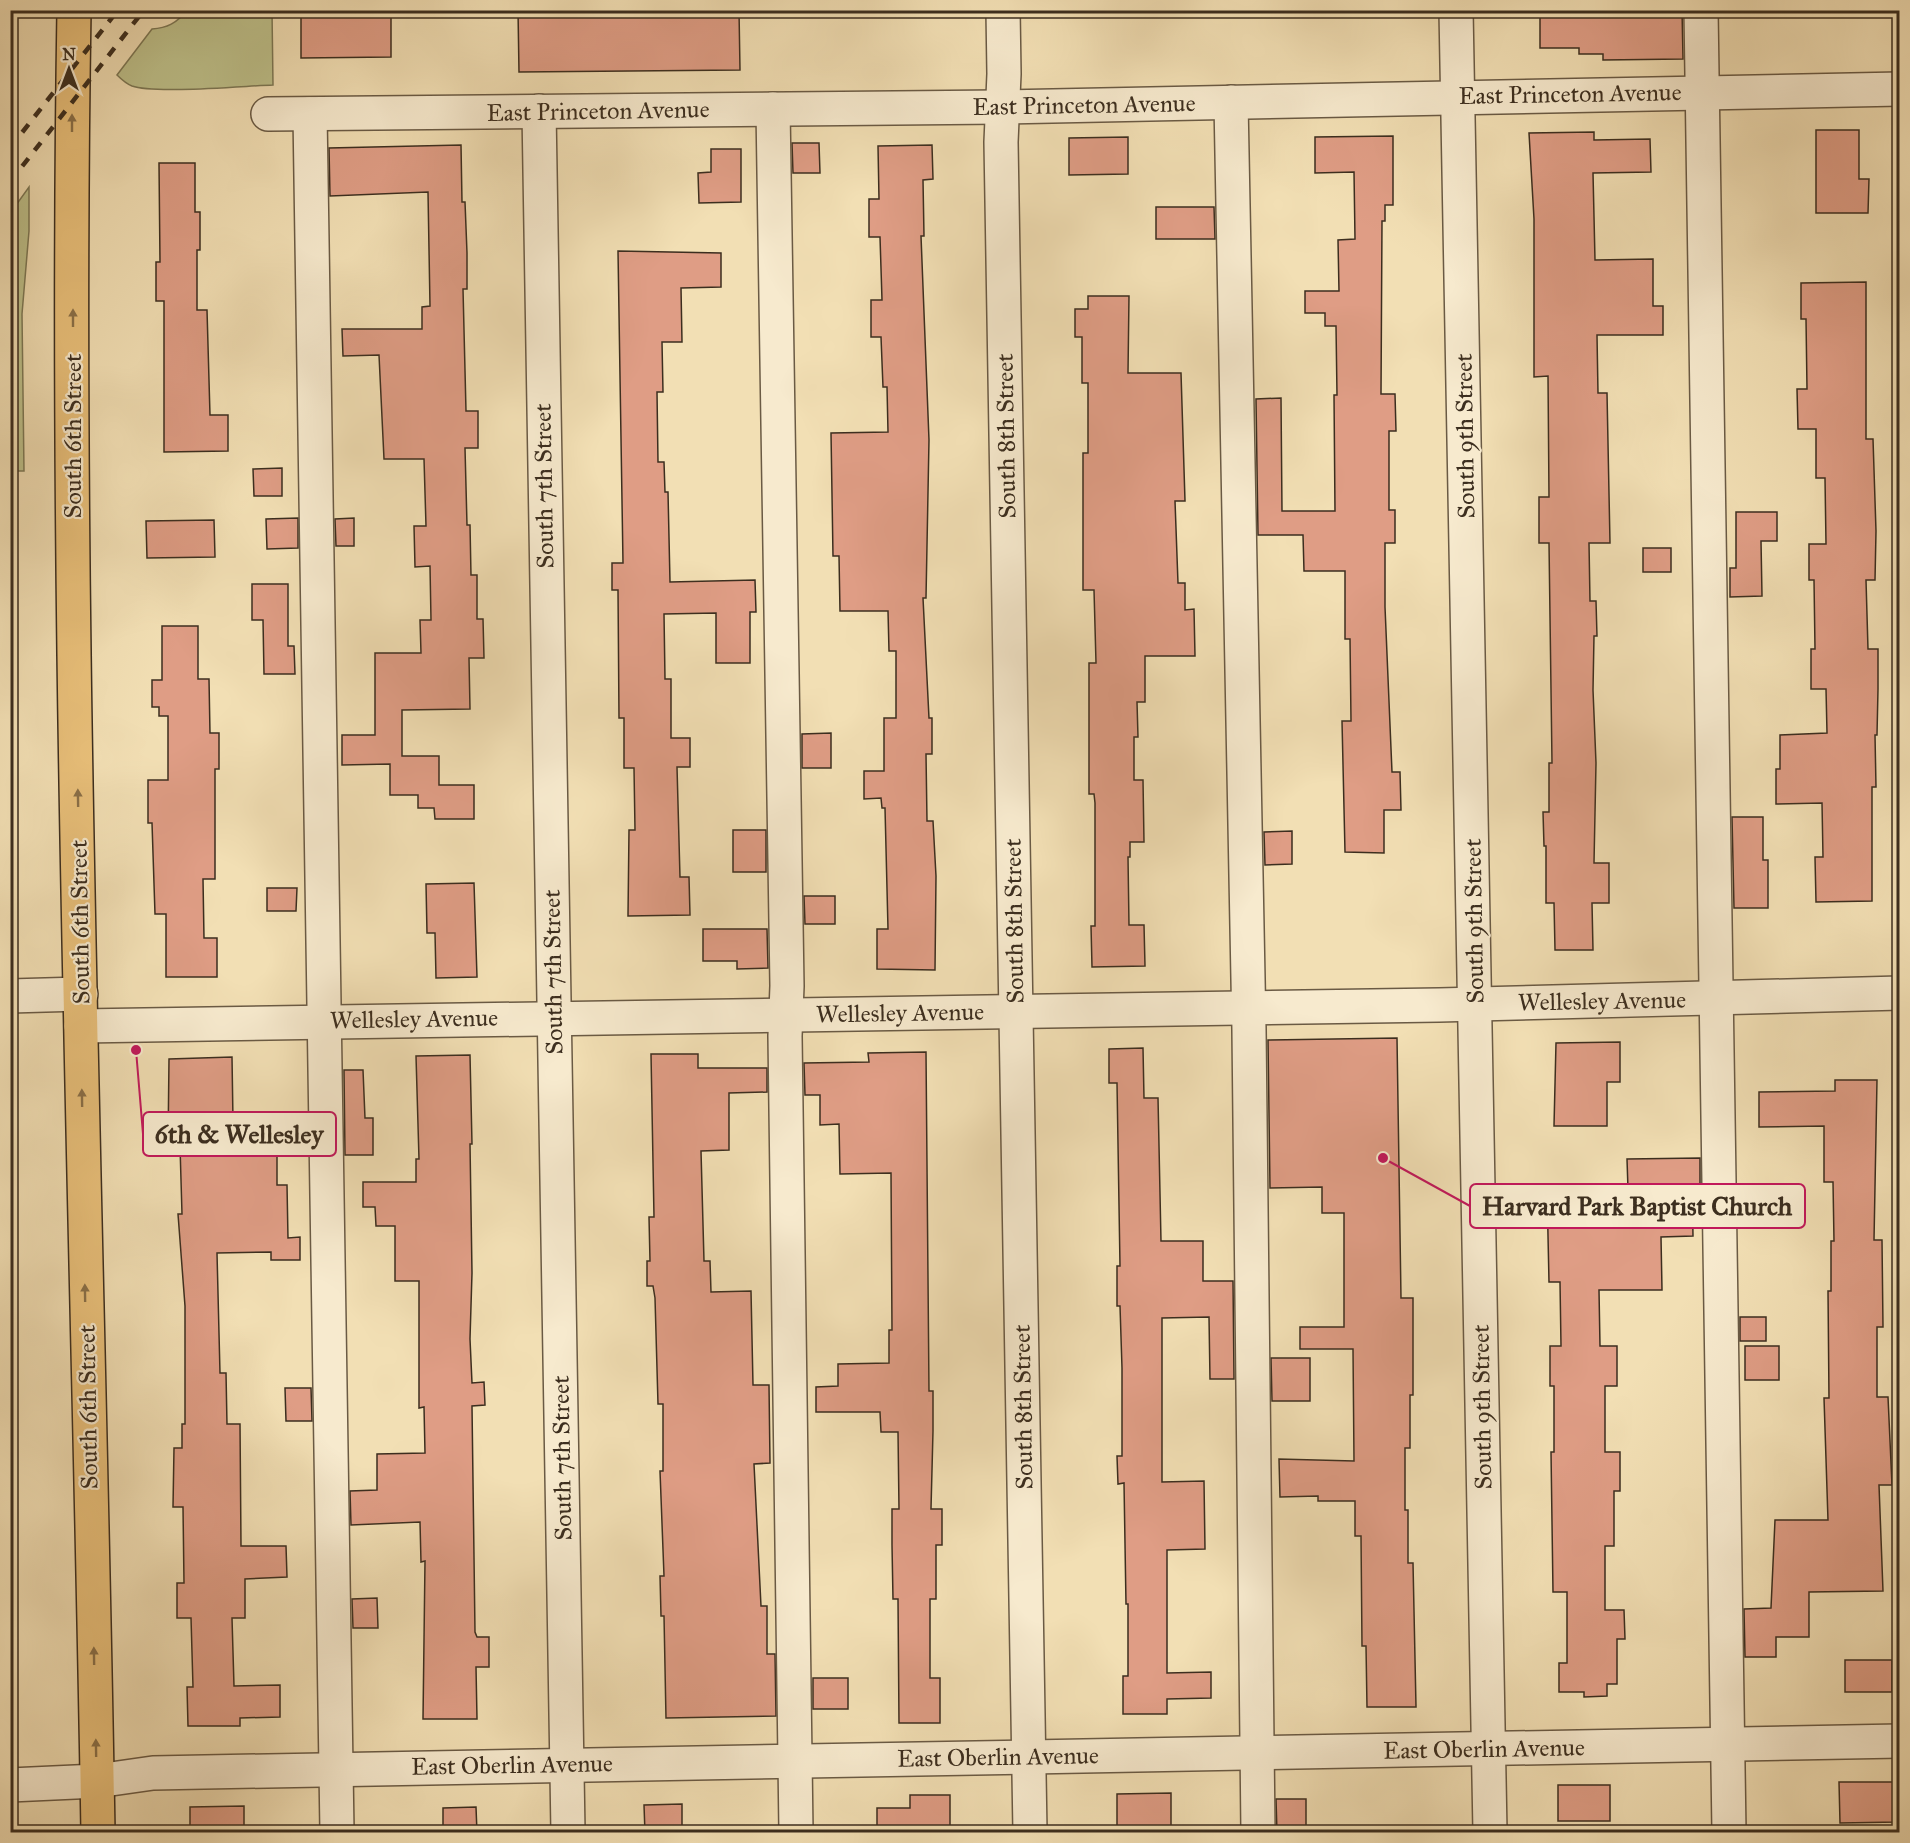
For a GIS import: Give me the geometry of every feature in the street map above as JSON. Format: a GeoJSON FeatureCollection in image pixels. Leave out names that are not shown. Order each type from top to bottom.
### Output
{"type":"FeatureCollection","features":[{"type":"Feature","properties":{"kind":"main road","name":"South 6th Street"},"geometry":{"type":"LineString","coordinates":[[74,10],[73,544],[98,1833]]}},
{"type":"Feature","properties":{"kind":"street","name":"South 8th Street"},"geometry":{"type":"LineString","coordinates":[[1003,10],[1004,74],[1001,107],[1030,1833]]}},
{"type":"Feature","properties":{"kind":"street","name":"South 9th Street"},"geometry":{"type":"LineString","coordinates":[[1456,10],[1490,1833]]}},
{"type":"Feature","properties":{"kind":"street"},"geometry":{"type":"LineString","coordinates":[[1701,10],[1729,1833]]}},
{"type":"Feature","properties":{"kind":"street","name":"East Princeton Avenue"},"geometry":{"type":"LineString","coordinates":[[268,114],[1001,107],[1458,96],[1899,89]]}},
{"type":"Feature","properties":{"kind":"street"},"geometry":{"type":"LineString","coordinates":[[1231,102],[1249,1008],[1258,1833]]}},
{"type":"Feature","properties":{"kind":"street"},"geometry":{"type":"LineString","coordinates":[[773,109],[796,1833]]}},
{"type":"Feature","properties":{"kind":"street","name":"South 7th Street"},"geometry":{"type":"LineString","coordinates":[[539,111],[568,1833]]}},
{"type":"Feature","properties":{"kind":"street"},"geometry":{"type":"LineString","coordinates":[[310,114],[322,993],[325,1021],[337,1833]]}},
{"type":"Feature","properties":{"kind":"street","name":"Wellesley Avenue"},"geometry":{"type":"LineString","coordinates":[[10,996],[81,1010],[325,1021],[1475,1004],[1899,993]]}},
{"type":"Feature","properties":{"kind":"street","name":"East Oberlin Avenue"},"geometry":{"type":"LineString","coordinates":[[10,1785],[97,1781],[153,1773],[1899,1741]]}},
{"type":"Feature","properties":{"kind":"green space"},"geometry":{"type":"Polygon","coordinates":[[[186,11],[272,11],[273,85],[200,89],[143,88],[132,86],[117,75],[152,29],[171,24],[186,11]]]}},
{"type":"Feature","properties":{"kind":"green space"},"geometry":{"type":"Polygon","coordinates":[[[29,187],[29,231],[22,314],[24,471],[11,471],[11,212],[29,187]]]}},
{"type":"Feature","properties":{"kind":"building"},"geometry":{"type":"Polygon","coordinates":[[[339,10],[391,10],[391,57],[301,58],[301,15],[339,15],[339,10]]]}},
{"type":"Feature","properties":{"kind":"building"},"geometry":{"type":"Polygon","coordinates":[[[518,10],[739,10],[740,70],[519,72],[518,10]]]}},
{"type":"Feature","properties":{"kind":"building"},"geometry":{"type":"Polygon","coordinates":[[[1603,10],[1682,10],[1683,59],[1603,60],[1603,54],[1579,54],[1579,48],[1540,48],[1540,14],[1603,13],[1603,10]]]}},
{"type":"Feature","properties":{"kind":"building"},"geometry":{"type":"Polygon","coordinates":[[[1816,130],[1859,130],[1859,179],[1869,179],[1868,213],[1816,213],[1816,130]]]}},
{"type":"Feature","properties":{"kind":"building"},"geometry":{"type":"Polygon","coordinates":[[[1594,132],[1594,140],[1650,139],[1651,172],[1593,173],[1595,260],[1653,259],[1653,306],[1663,306],[1663,335],[1597,335],[1598,393],[1607,393],[1610,543],[1589,543],[1590,601],[1596,601],[1597,636],[1594,636],[1593,690],[1596,763],[1594,863],[1609,863],[1609,903],[1592,903],[1593,950],[1555,950],[1554,903],[1546,903],[1546,846],[1544,846],[1543,812],[1549,812],[1549,763],[1552,763],[1549,543],[1539,543],[1539,497],[1549,497],[1548,376],[1534,377],[1534,219],[1529,133],[1594,132]]]}},
{"type":"Feature","properties":{"kind":"building"},"geometry":{"type":"Polygon","coordinates":[[[1393,136],[1393,205],[1385,205],[1385,221],[1382,221],[1381,394],[1395,394],[1396,431],[1389,431],[1389,510],[1395,510],[1395,543],[1385,543],[1385,607],[1392,772],[1400,772],[1401,810],[1384,810],[1384,853],[1345,852],[1342,721],[1351,721],[1350,639],[1345,639],[1345,571],[1304,571],[1303,535],[1258,535],[1256,399],[1281,398],[1282,511],[1335,511],[1336,326],[1325,326],[1325,313],[1305,313],[1305,291],[1339,291],[1338,240],[1355,239],[1354,172],[1315,173],[1315,137],[1393,136]]]}},
{"type":"Feature","properties":{"kind":"building"},"geometry":{"type":"Polygon","coordinates":[[[1128,137],[1128,174],[1069,175],[1069,138],[1128,137]]]}},
{"type":"Feature","properties":{"kind":"building"},"geometry":{"type":"Polygon","coordinates":[[[792,143],[819,143],[820,173],[793,173],[792,143]]]}},
{"type":"Feature","properties":{"kind":"building"},"geometry":{"type":"Polygon","coordinates":[[[461,145],[462,202],[465,202],[467,253],[467,289],[463,289],[466,411],[478,411],[478,448],[465,448],[467,525],[470,525],[471,575],[477,575],[477,619],[483,619],[484,658],[469,658],[470,709],[402,710],[402,756],[439,756],[439,785],[474,785],[474,819],[435,819],[434,808],[418,808],[418,795],[390,795],[390,764],[342,765],[342,735],[375,735],[375,653],[421,653],[420,620],[431,620],[430,566],[415,567],[414,526],[426,526],[424,459],[384,459],[379,355],[343,356],[342,329],[422,329],[422,307],[430,306],[428,192],[330,196],[329,148],[461,145]]]}},
{"type":"Feature","properties":{"kind":"building"},"geometry":{"type":"Polygon","coordinates":[[[932,145],[933,179],[923,180],[924,236],[921,236],[929,440],[926,598],[923,598],[929,718],[932,718],[932,754],[926,754],[927,821],[933,821],[936,876],[935,970],[877,969],[877,929],[888,929],[885,808],[882,808],[881,798],[864,799],[864,771],[884,771],[884,718],[896,718],[896,651],[889,651],[888,611],[840,611],[839,556],[833,556],[831,433],[888,432],[887,387],[883,387],[881,337],[871,337],[871,300],[882,300],[880,237],[869,237],[869,199],[879,199],[878,146],[932,145]]]}},
{"type":"Feature","properties":{"kind":"building"},"geometry":{"type":"Polygon","coordinates":[[[711,149],[741,149],[741,202],[699,203],[698,173],[711,172],[711,149]]]}},
{"type":"Feature","properties":{"kind":"building"},"geometry":{"type":"Polygon","coordinates":[[[159,163],[195,163],[195,212],[200,212],[200,250],[197,250],[197,310],[207,310],[210,415],[228,415],[228,451],[164,452],[164,301],[156,301],[156,262],[160,262],[159,163]]]}},
{"type":"Feature","properties":{"kind":"building"},"geometry":{"type":"Polygon","coordinates":[[[1156,207],[1214,207],[1215,239],[1156,239],[1156,207]]]}},
{"type":"Feature","properties":{"kind":"building"},"geometry":{"type":"Polygon","coordinates":[[[618,251],[721,253],[721,287],[681,288],[682,342],[662,342],[663,392],[657,392],[658,462],[664,462],[665,492],[668,492],[670,582],[755,580],[756,612],[750,612],[750,663],[716,663],[716,613],[664,614],[665,679],[671,679],[671,738],[690,738],[690,767],[677,767],[680,877],[689,877],[690,915],[628,916],[629,830],[635,830],[634,768],[624,768],[624,718],[619,718],[618,590],[612,590],[612,563],[623,563],[618,251]]]}},
{"type":"Feature","properties":{"kind":"building"},"geometry":{"type":"Polygon","coordinates":[[[1866,282],[1866,439],[1873,439],[1876,531],[1875,580],[1866,580],[1868,649],[1878,649],[1876,787],[1872,787],[1872,901],[1816,902],[1815,857],[1823,857],[1822,803],[1776,804],[1776,769],[1780,769],[1780,735],[1827,733],[1826,689],[1811,689],[1811,649],[1815,649],[1814,580],[1809,580],[1809,544],[1826,544],[1825,478],[1816,478],[1816,429],[1798,429],[1797,389],[1807,389],[1806,319],[1801,319],[1801,283],[1866,282]]]}},
{"type":"Feature","properties":{"kind":"building"},"geometry":{"type":"Polygon","coordinates":[[[1088,296],[1129,296],[1128,373],[1181,373],[1185,501],[1175,501],[1178,583],[1185,583],[1185,610],[1194,609],[1195,656],[1145,656],[1145,702],[1137,702],[1138,737],[1134,737],[1134,780],[1143,780],[1144,842],[1130,842],[1130,857],[1128,857],[1129,925],[1144,925],[1145,966],[1092,967],[1091,926],[1095,926],[1095,803],[1094,794],[1089,794],[1089,663],[1096,663],[1094,590],[1083,590],[1083,453],[1088,453],[1088,383],[1082,383],[1082,337],[1075,337],[1075,309],[1088,309],[1088,296]]]}},
{"type":"Feature","properties":{"kind":"building"},"geometry":{"type":"Polygon","coordinates":[[[282,468],[282,496],[254,496],[253,469],[282,468]]]}},
{"type":"Feature","properties":{"kind":"building"},"geometry":{"type":"Polygon","coordinates":[[[1736,512],[1777,512],[1777,541],[1761,541],[1762,596],[1730,597],[1730,568],[1736,568],[1736,512]]]}},
{"type":"Feature","properties":{"kind":"building"},"geometry":{"type":"Polygon","coordinates":[[[298,518],[298,548],[267,549],[266,519],[298,518]]]}},
{"type":"Feature","properties":{"kind":"building"},"geometry":{"type":"Polygon","coordinates":[[[354,518],[354,546],[336,546],[335,519],[354,518]]]}},
{"type":"Feature","properties":{"kind":"building"},"geometry":{"type":"Polygon","coordinates":[[[214,520],[215,557],[147,558],[146,521],[214,520]]]}},
{"type":"Feature","properties":{"kind":"building"},"geometry":{"type":"Polygon","coordinates":[[[1643,548],[1671,548],[1671,572],[1643,572],[1643,548]]]}},
{"type":"Feature","properties":{"kind":"building"},"geometry":{"type":"Polygon","coordinates":[[[252,584],[288,584],[288,646],[294,646],[295,674],[264,674],[263,620],[252,620],[252,584]]]}},
{"type":"Feature","properties":{"kind":"building"},"geometry":{"type":"Polygon","coordinates":[[[162,626],[198,626],[198,679],[209,679],[210,733],[219,733],[219,769],[215,769],[215,879],[203,879],[204,938],[217,938],[217,977],[166,977],[166,914],[155,914],[152,823],[148,823],[148,780],[168,780],[168,716],[159,716],[159,707],[152,707],[152,680],[162,680],[162,626]]]}},
{"type":"Feature","properties":{"kind":"building"},"geometry":{"type":"Polygon","coordinates":[[[831,733],[831,768],[802,768],[802,734],[831,733]]]}},
{"type":"Feature","properties":{"kind":"building"},"geometry":{"type":"Polygon","coordinates":[[[1732,817],[1763,817],[1763,860],[1768,860],[1768,908],[1734,908],[1732,817]]]}},
{"type":"Feature","properties":{"kind":"building"},"geometry":{"type":"Polygon","coordinates":[[[733,830],[766,830],[766,872],[733,872],[733,830]]]}},
{"type":"Feature","properties":{"kind":"building"},"geometry":{"type":"Polygon","coordinates":[[[1292,831],[1292,864],[1265,865],[1264,832],[1292,831]]]}},
{"type":"Feature","properties":{"kind":"building"},"geometry":{"type":"Polygon","coordinates":[[[474,883],[477,977],[436,978],[435,933],[427,933],[426,884],[474,883]]]}},
{"type":"Feature","properties":{"kind":"building"},"geometry":{"type":"Polygon","coordinates":[[[267,888],[297,888],[296,911],[267,911],[267,888]]]}},
{"type":"Feature","properties":{"kind":"building"},"geometry":{"type":"Polygon","coordinates":[[[804,896],[835,896],[835,924],[805,924],[804,896]]]}},
{"type":"Feature","properties":{"kind":"building"},"geometry":{"type":"Polygon","coordinates":[[[703,929],[767,929],[768,968],[737,969],[737,961],[703,961],[703,929]]]}},
{"type":"Feature","properties":{"kind":"building"},"geometry":{"type":"Polygon","coordinates":[[[1397,1038],[1401,1298],[1413,1298],[1413,1395],[1410,1395],[1410,1448],[1405,1448],[1405,1510],[1408,1510],[1408,1563],[1413,1563],[1416,1707],[1367,1707],[1366,1646],[1362,1646],[1361,1536],[1355,1536],[1355,1501],[1318,1501],[1318,1496],[1280,1497],[1279,1459],[1354,1461],[1353,1349],[1300,1349],[1300,1327],[1344,1327],[1344,1213],[1322,1213],[1322,1187],[1270,1188],[1268,1040],[1397,1038]]]}},
{"type":"Feature","properties":{"kind":"building"},"geometry":{"type":"Polygon","coordinates":[[[1620,1042],[1620,1082],[1607,1082],[1607,1126],[1554,1126],[1556,1043],[1620,1042]]]}},
{"type":"Feature","properties":{"kind":"building"},"geometry":{"type":"Polygon","coordinates":[[[1143,1048],[1144,1098],[1158,1098],[1161,1241],[1203,1241],[1203,1281],[1233,1281],[1234,1379],[1210,1379],[1209,1317],[1162,1318],[1162,1482],[1204,1481],[1205,1549],[1167,1550],[1167,1673],[1211,1672],[1211,1698],[1167,1699],[1167,1714],[1123,1714],[1123,1676],[1128,1676],[1128,1604],[1126,1604],[1124,1483],[1118,1484],[1117,1456],[1122,1456],[1122,1368],[1120,1306],[1117,1306],[1117,1266],[1120,1266],[1117,1083],[1109,1083],[1109,1049],[1143,1048]]]}},
{"type":"Feature","properties":{"kind":"building"},"geometry":{"type":"Polygon","coordinates":[[[926,1052],[929,1391],[933,1391],[931,1509],[942,1509],[942,1545],[936,1545],[936,1599],[930,1599],[930,1678],[940,1678],[940,1723],[899,1723],[898,1599],[893,1599],[892,1545],[892,1509],[899,1509],[898,1432],[881,1432],[880,1412],[816,1412],[816,1387],[838,1386],[838,1364],[889,1363],[889,1330],[892,1330],[891,1173],[840,1174],[839,1124],[820,1125],[820,1095],[805,1095],[804,1063],[869,1062],[868,1053],[926,1052]]]}},
{"type":"Feature","properties":{"kind":"building"},"geometry":{"type":"Polygon","coordinates":[[[651,1054],[698,1054],[698,1068],[767,1068],[767,1092],[729,1093],[729,1150],[701,1151],[704,1261],[710,1261],[711,1292],[751,1291],[753,1385],[769,1385],[770,1463],[754,1464],[761,1606],[767,1606],[767,1654],[775,1654],[776,1716],[666,1718],[664,1616],[661,1616],[660,1576],[664,1576],[660,1471],[663,1471],[663,1404],[658,1404],[655,1298],[653,1286],[647,1286],[647,1261],[650,1261],[649,1217],[654,1217],[651,1054]]]}},
{"type":"Feature","properties":{"kind":"building"},"geometry":{"type":"Polygon","coordinates":[[[470,1055],[472,1273],[470,1339],[472,1383],[484,1382],[485,1405],[472,1406],[475,1632],[477,1637],[489,1637],[489,1667],[476,1667],[477,1719],[423,1719],[425,1561],[421,1562],[420,1522],[351,1525],[350,1491],[377,1490],[377,1454],[425,1453],[424,1407],[419,1408],[419,1281],[395,1281],[395,1226],[376,1226],[375,1207],[363,1207],[363,1182],[416,1182],[416,1159],[419,1159],[416,1056],[470,1055]]]}},
{"type":"Feature","properties":{"kind":"building"},"geometry":{"type":"Polygon","coordinates":[[[232,1057],[233,1121],[277,1121],[277,1185],[287,1185],[288,1238],[300,1237],[300,1260],[271,1260],[271,1252],[217,1253],[220,1373],[226,1373],[227,1424],[240,1424],[241,1546],[286,1546],[287,1577],[245,1579],[245,1618],[232,1618],[234,1686],[280,1685],[280,1717],[240,1718],[240,1726],[188,1726],[187,1687],[193,1687],[191,1618],[177,1618],[177,1583],[184,1583],[183,1507],[173,1507],[174,1448],[182,1448],[182,1424],[185,1424],[185,1306],[178,1214],[182,1214],[180,1146],[168,1146],[169,1059],[232,1057]]]}},
{"type":"Feature","properties":{"kind":"building"},"geometry":{"type":"Polygon","coordinates":[[[344,1070],[363,1070],[365,1118],[373,1118],[373,1155],[345,1155],[344,1070]]]}},
{"type":"Feature","properties":{"kind":"building"},"geometry":{"type":"Polygon","coordinates":[[[1835,1080],[1877,1080],[1874,1240],[1882,1240],[1883,1327],[1877,1327],[1877,1397],[1888,1397],[1892,1485],[1879,1485],[1883,1591],[1809,1592],[1809,1637],[1776,1637],[1776,1657],[1745,1657],[1744,1609],[1771,1608],[1775,1520],[1828,1520],[1824,1398],[1829,1398],[1828,1291],[1831,1291],[1831,1241],[1834,1241],[1833,1182],[1824,1182],[1824,1126],[1759,1127],[1759,1092],[1835,1091],[1835,1080]]]}},
{"type":"Feature","properties":{"kind":"building"},"geometry":{"type":"Polygon","coordinates":[[[1700,1158],[1700,1184],[1692,1184],[1693,1236],[1661,1237],[1662,1290],[1599,1290],[1600,1346],[1617,1346],[1617,1386],[1605,1386],[1605,1452],[1620,1452],[1620,1491],[1614,1491],[1614,1546],[1605,1546],[1605,1610],[1624,1610],[1625,1639],[1617,1639],[1617,1684],[1607,1684],[1607,1696],[1584,1697],[1584,1692],[1559,1692],[1559,1663],[1567,1663],[1567,1592],[1553,1592],[1551,1452],[1554,1452],[1554,1386],[1550,1386],[1550,1346],[1561,1346],[1560,1282],[1549,1282],[1547,1189],[1628,1189],[1627,1159],[1700,1158]]]}},
{"type":"Feature","properties":{"kind":"building"},"geometry":{"type":"Polygon","coordinates":[[[1740,1317],[1766,1317],[1766,1341],[1740,1341],[1740,1317]]]}},
{"type":"Feature","properties":{"kind":"building"},"geometry":{"type":"Polygon","coordinates":[[[1745,1346],[1779,1346],[1779,1380],[1745,1380],[1745,1346]]]}},
{"type":"Feature","properties":{"kind":"building"},"geometry":{"type":"Polygon","coordinates":[[[1271,1358],[1310,1358],[1310,1401],[1272,1401],[1271,1358]]]}},
{"type":"Feature","properties":{"kind":"building"},"geometry":{"type":"Polygon","coordinates":[[[285,1388],[311,1388],[312,1421],[286,1421],[285,1388]]]}},
{"type":"Feature","properties":{"kind":"building"},"geometry":{"type":"Polygon","coordinates":[[[377,1598],[378,1628],[353,1628],[352,1599],[377,1598]]]}},
{"type":"Feature","properties":{"kind":"building"},"geometry":{"type":"Polygon","coordinates":[[[1845,1660],[1892,1660],[1892,1692],[1845,1692],[1845,1660]]]}},
{"type":"Feature","properties":{"kind":"building"},"geometry":{"type":"Polygon","coordinates":[[[813,1678],[848,1678],[848,1709],[813,1709],[813,1678]]]}},
{"type":"Feature","properties":{"kind":"building"},"geometry":{"type":"Polygon","coordinates":[[[1839,1782],[1898,1782],[1898,1822],[1840,1823],[1839,1782]]]}},
{"type":"Feature","properties":{"kind":"building"},"geometry":{"type":"Polygon","coordinates":[[[1558,1785],[1610,1785],[1610,1821],[1558,1821],[1558,1785]]]}},
{"type":"Feature","properties":{"kind":"building"},"geometry":{"type":"Polygon","coordinates":[[[1171,1793],[1171,1833],[1117,1833],[1117,1794],[1171,1793]]]}},
{"type":"Feature","properties":{"kind":"building"},"geometry":{"type":"Polygon","coordinates":[[[910,1795],[950,1795],[950,1833],[877,1833],[877,1808],[910,1808],[910,1795]]]}},
{"type":"Feature","properties":{"kind":"building"},"geometry":{"type":"Polygon","coordinates":[[[1276,1799],[1306,1799],[1306,1833],[1277,1833],[1276,1799]]]}},
{"type":"Feature","properties":{"kind":"building"},"geometry":{"type":"Polygon","coordinates":[[[682,1804],[682,1833],[645,1833],[644,1805],[682,1804]]]}},
{"type":"Feature","properties":{"kind":"building"},"geometry":{"type":"Polygon","coordinates":[[[244,1806],[244,1833],[190,1833],[190,1807],[244,1806]]]}},
{"type":"Feature","properties":{"kind":"building"},"geometry":{"type":"Polygon","coordinates":[[[476,1807],[477,1833],[443,1833],[443,1808],[476,1807]]]}},
{"type":"Feature","properties":{"kind":"railway"},"geometry":{"type":"LineString","coordinates":[[10,148],[118,10]]}},
{"type":"Feature","properties":{"kind":"railway"},"geometry":{"type":"LineString","coordinates":[[10,182],[144,10]]}},
{"type":"Feature","properties":{"kind":"place","name":"6th & Wellesley"},"geometry":{"type":"Point","coordinates":[136,1050]}},
{"type":"Feature","properties":{"kind":"place","name":"Harvard Park Baptist Church"},"geometry":{"type":"Point","coordinates":[1383,1158]}}]}
